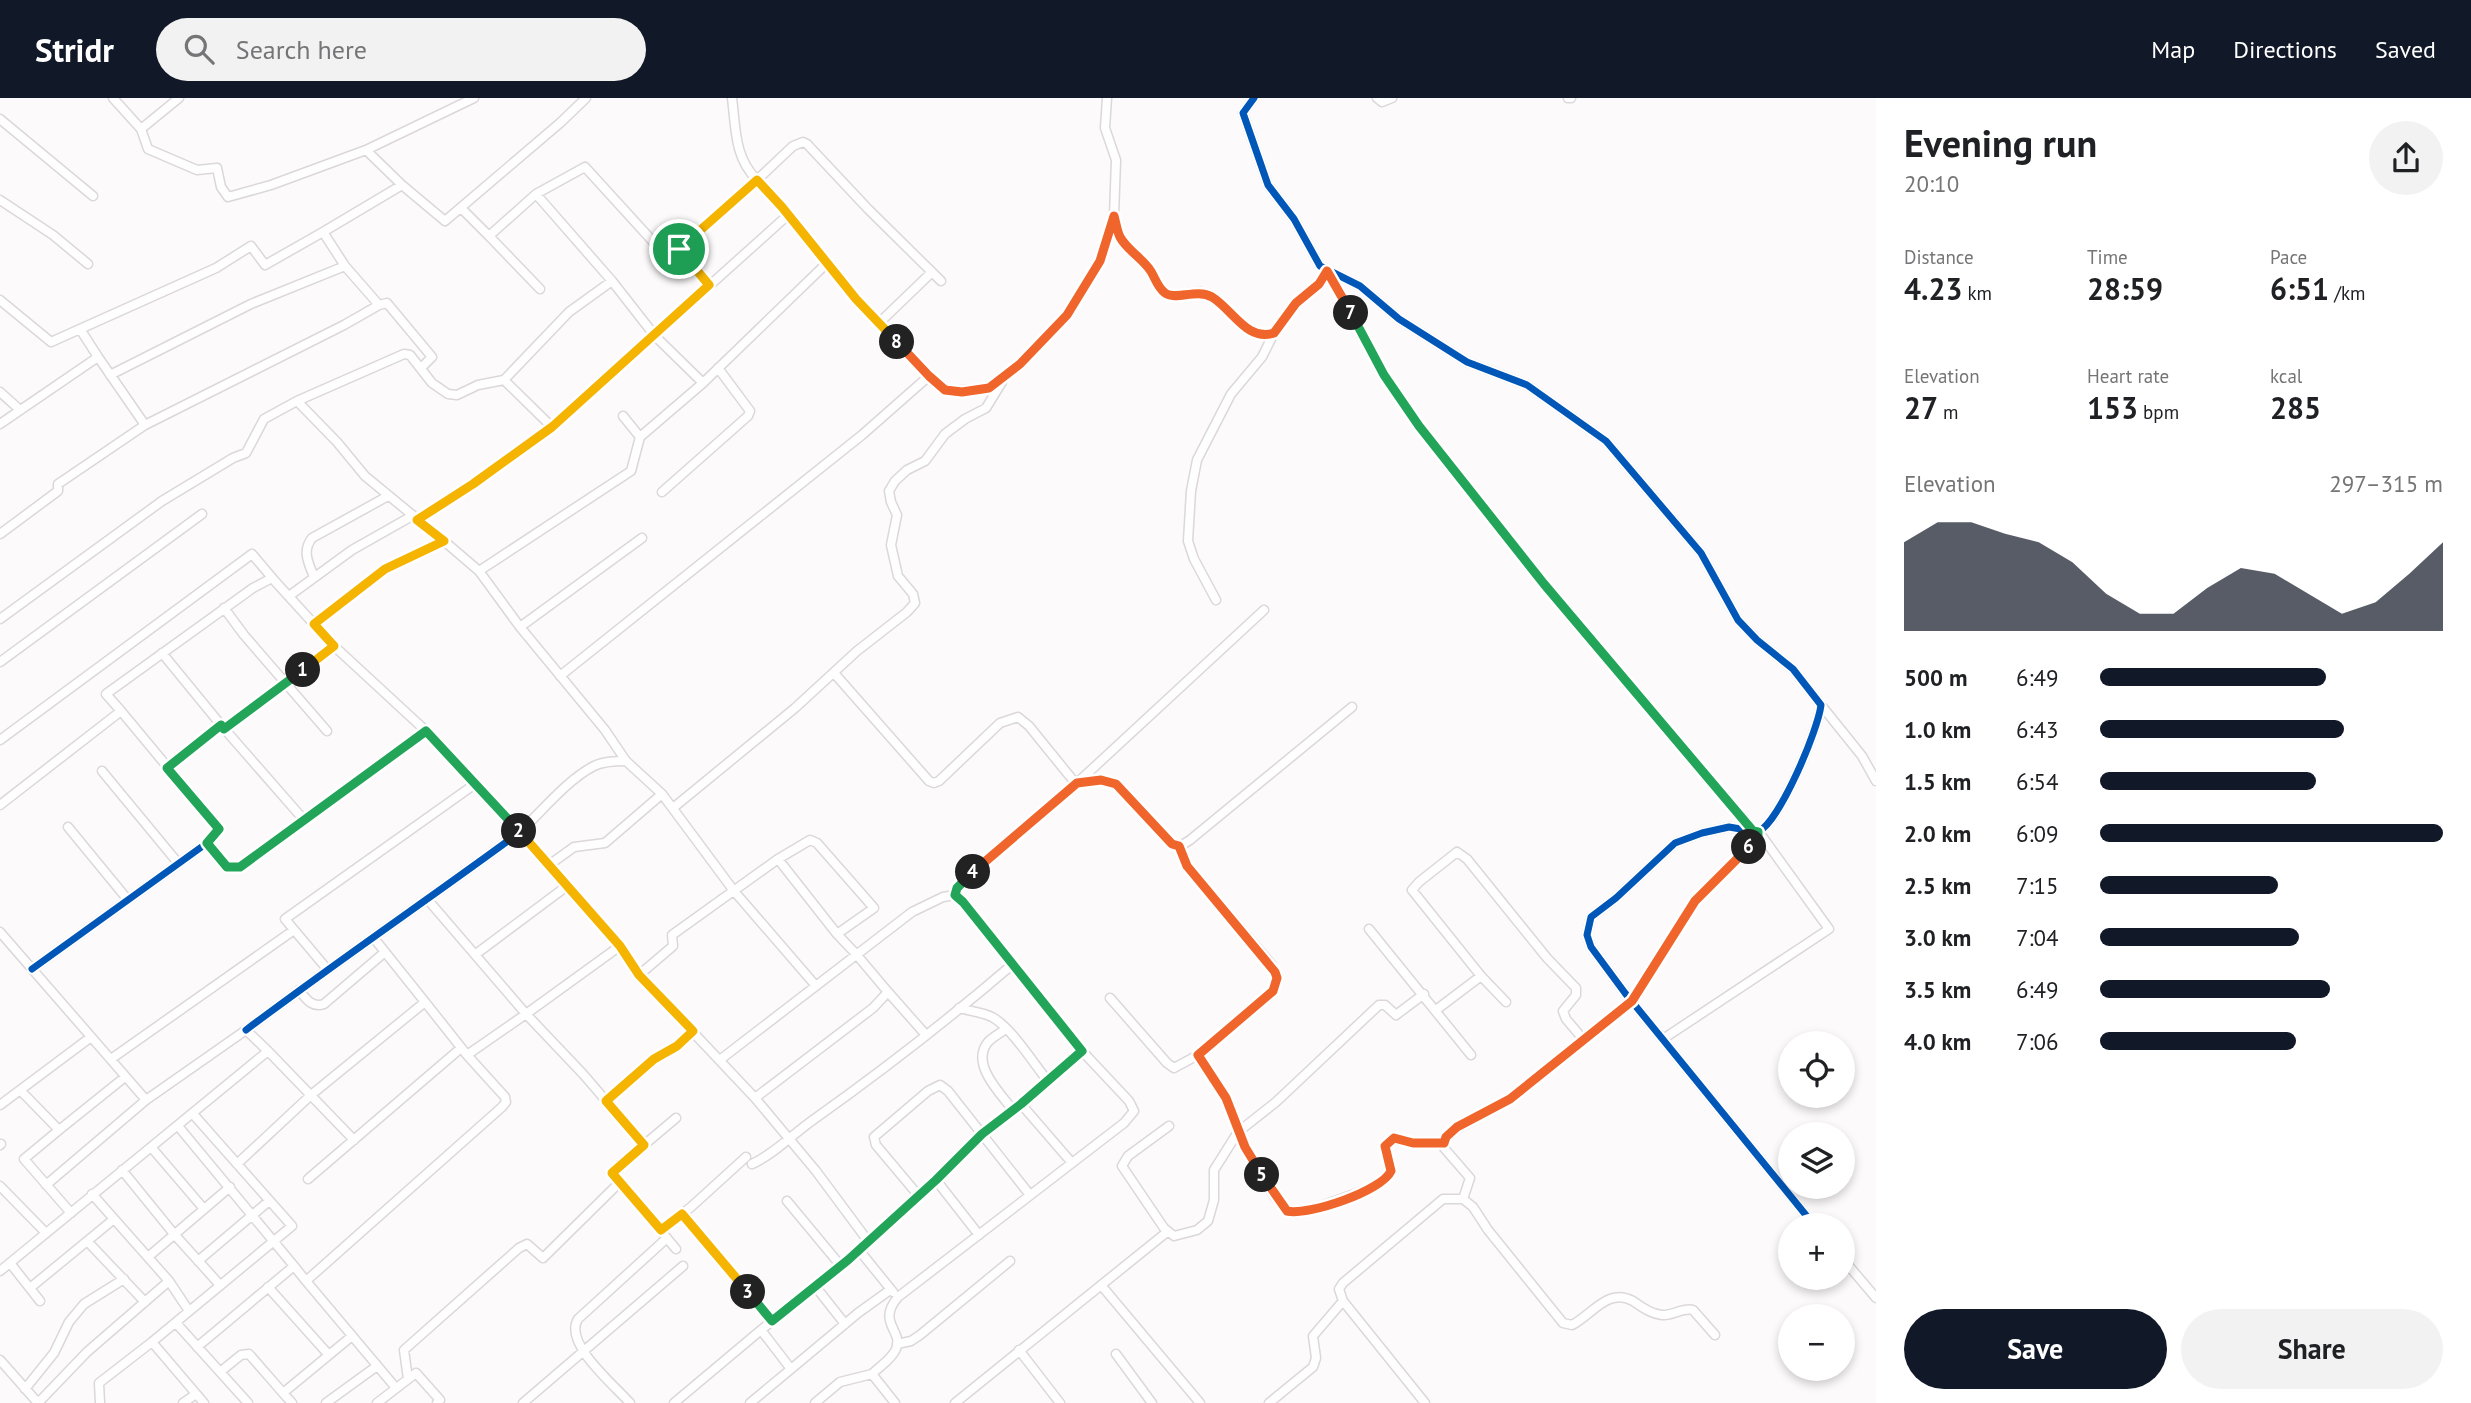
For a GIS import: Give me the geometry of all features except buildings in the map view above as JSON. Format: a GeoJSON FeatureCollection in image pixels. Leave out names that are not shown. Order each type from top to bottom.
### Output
{"type":"FeatureCollection","features":[{"type":"Feature","properties":{"kind":"street"},"geometry":{"type":"LineString","coordinates":[[113,98],[141,129],[148,149],[197,170],[217,168],[221,187],[228,197],[271,185],[366,150],[474,98]]}},
{"type":"Feature","properties":{"kind":"street"},"geometry":{"type":"LineString","coordinates":[[141,129],[179,98]]}},
{"type":"Feature","properties":{"kind":"street"},"geometry":{"type":"LineString","coordinates":[[732,98],[740,156],[746,169],[879,323],[929,376],[945,390],[962,392],[989,388],[1020,364],[1073,307],[1100,261],[1114,216],[1116,160],[1105,128],[1107,98]]}},
{"type":"Feature","properties":{"kind":"street"},"geometry":{"type":"LineString","coordinates":[[1254,98],[1243,113],[1264,175],[1274,195],[1294,219],[1315,261],[1327,271],[1360,286],[1399,319],[1467,362],[1506,376],[1548,398],[1606,442],[1701,553],[1738,620],[1756,640],[1793,669],[1862,756],[1876,782]]}},
{"type":"Feature","properties":{"kind":"street"},"geometry":{"type":"LineString","coordinates":[[1377,98],[1384,102],[1392,98]]}},
{"type":"Feature","properties":{"kind":"street"},"geometry":{"type":"LineString","coordinates":[[366,150],[445,221],[560,123],[583,99]]}},
{"type":"Feature","properties":{"kind":"street"},"geometry":{"type":"LineString","coordinates":[[0,119],[93,196]]}},
{"type":"Feature","properties":{"kind":"street"},"geometry":{"type":"LineString","coordinates":[[489,236],[536,194],[584,167],[657,246],[669,253],[679,249],[793,146],[803,142],[942,281]]}},
{"type":"Feature","properties":{"kind":"street"},"geometry":{"type":"LineString","coordinates":[[0,300],[51,342],[216,268],[251,246],[265,265],[402,185]]}},
{"type":"Feature","properties":{"kind":"street"},"geometry":{"type":"LineString","coordinates":[[536,194],[612,281],[654,336],[703,383]]}},
{"type":"Feature","properties":{"kind":"street"},"geometry":{"type":"LineString","coordinates":[[0,200],[53,234],[88,264]]}},
{"type":"Feature","properties":{"kind":"street"},"geometry":{"type":"LineString","coordinates":[[461,208],[540,289]]}},
{"type":"Feature","properties":{"kind":"street"},"geometry":{"type":"LineString","coordinates":[[289,596],[352,550],[473,484],[552,427],[788,215]]}},
{"type":"Feature","properties":{"kind":"street"},"geometry":{"type":"LineString","coordinates":[[1114,216],[1121,238],[1148,267],[1164,292],[1170,295],[1201,292],[1222,303],[1242,326],[1250,331],[1259,335],[1274,333]]}},
{"type":"Feature","properties":{"kind":"street"},"geometry":{"type":"LineString","coordinates":[[323,232],[345,266],[379,305]]}},
{"type":"Feature","properties":{"kind":"street"},"geometry":{"type":"LineString","coordinates":[[679,249],[709,285]]}},
{"type":"Feature","properties":{"kind":"street"},"geometry":{"type":"LineString","coordinates":[[479,571],[632,471],[640,437],[703,383],[827,263]]}},
{"type":"Feature","properties":{"kind":"street"},"geometry":{"type":"LineString","coordinates":[[110,375],[251,304],[345,266]]}},
{"type":"Feature","properties":{"kind":"street"},"geometry":{"type":"LineString","coordinates":[[1216,600],[1194,559],[1188,541],[1191,491],[1197,460],[1231,394],[1262,357],[1274,333],[1296,303],[1319,284],[1327,271]]}},
{"type":"Feature","properties":{"kind":"street"},"geometry":{"type":"LineString","coordinates":[[1327,271],[1384,375],[1419,426],[1544,584],[1756,832],[1829,929],[1663,1040]]}},
{"type":"Feature","properties":{"kind":"street"},"geometry":{"type":"LineString","coordinates":[[879,323],[932,272]]}},
{"type":"Feature","properties":{"kind":"street"},"geometry":{"type":"LineString","coordinates":[[0,620],[162,501],[233,458],[246,453],[264,419],[297,401],[398,356],[410,355],[432,383],[447,394],[457,395],[478,386],[504,380],[569,312],[612,281]]}},
{"type":"Feature","properties":{"kind":"street"},"geometry":{"type":"LineString","coordinates":[[0,534],[58,491],[58,484],[145,425],[379,305],[387,303],[432,357],[422,368]]}},
{"type":"Feature","properties":{"kind":"street"},"geometry":{"type":"LineString","coordinates":[[79,329],[145,425]]}},
{"type":"Feature","properties":{"kind":"street"},"geometry":{"type":"LineString","coordinates":[[0,424],[98,357]]}},
{"type":"Feature","properties":{"kind":"street"},"geometry":{"type":"LineString","coordinates":[[662,492],[748,416],[750,411],[718,368]]}},
{"type":"Feature","properties":{"kind":"street"},"geometry":{"type":"LineString","coordinates":[[673,807],[915,603],[913,594],[898,576],[891,545],[897,514],[889,491],[907,470],[925,461],[945,434],[986,408],[1006,375]]}},
{"type":"Feature","properties":{"kind":"street"},"geometry":{"type":"LineString","coordinates":[[560,676],[862,435],[929,376]]}},
{"type":"Feature","properties":{"kind":"street"},"geometry":{"type":"LineString","coordinates":[[504,380],[552,427]]}},
{"type":"Feature","properties":{"kind":"street"},"geometry":{"type":"LineString","coordinates":[[0,392],[19,409]]}},
{"type":"Feature","properties":{"kind":"street"},"geometry":{"type":"LineString","coordinates":[[297,401],[365,476],[479,571],[520,627],[605,730],[626,761],[673,807],[734,891],[816,986]]}},
{"type":"Feature","properties":{"kind":"street"},"geometry":{"type":"LineString","coordinates":[[623,416],[640,437]]}},
{"type":"Feature","properties":{"kind":"street"},"geometry":{"type":"LineString","coordinates":[[314,577],[306,558],[306,550],[312,538],[388,496]]}},
{"type":"Feature","properties":{"kind":"street"},"geometry":{"type":"LineString","coordinates":[[0,662],[202,514]]}},
{"type":"Feature","properties":{"kind":"street"},"geometry":{"type":"LineString","coordinates":[[520,627],[642,538]]}},
{"type":"Feature","properties":{"kind":"street"},"geometry":{"type":"LineString","coordinates":[[314,624],[385,569],[444,541]]}},
{"type":"Feature","properties":{"kind":"street"},"geometry":{"type":"LineString","coordinates":[[0,740],[92,675],[252,554],[334,646],[426,731],[520,832],[620,946],[639,975],[755,1098],[816,1171],[868,1241]]}},
{"type":"Feature","properties":{"kind":"street"},"geometry":{"type":"LineString","coordinates":[[33,969],[207,843],[219,829],[106,694],[253,588],[272,578],[275,581]]}},
{"type":"Feature","properties":{"kind":"street"},"geometry":{"type":"LineString","coordinates":[[224,608],[327,731]]}},
{"type":"Feature","properties":{"kind":"street"},"geometry":{"type":"LineString","coordinates":[[955,895],[963,881],[1077,783],[1264,610]]}},
{"type":"Feature","properties":{"kind":"street"},"geometry":{"type":"LineString","coordinates":[[167,768],[334,646]]}},
{"type":"Feature","properties":{"kind":"street"},"geometry":{"type":"LineString","coordinates":[[162,653],[222,727],[304,820]]}},
{"type":"Feature","properties":{"kind":"street"},"geometry":{"type":"LineString","coordinates":[[834,673],[929,781],[939,781],[1000,723],[1018,717],[1029,726],[1077,783]]}},
{"type":"Feature","properties":{"kind":"street"},"geometry":{"type":"LineString","coordinates":[[1804,1213],[1632,1001],[1591,947],[1587,935],[1591,917],[1616,898],[1675,843],[1702,832],[1729,827],[1756,832],[1766,826],[1775,816],[1795,778],[1821,705]]}},
{"type":"Feature","properties":{"kind":"street"},"geometry":{"type":"LineString","coordinates":[[1077,783],[1101,780],[1116,784],[1172,844],[1179,846],[1190,840],[1352,707]]}},
{"type":"Feature","properties":{"kind":"street"},"geometry":{"type":"LineString","coordinates":[[0,805],[121,711]]}},
{"type":"Feature","properties":{"kind":"street"},"geometry":{"type":"LineString","coordinates":[[207,843],[227,867],[240,867],[426,731]]}},
{"type":"Feature","properties":{"kind":"street"},"geometry":{"type":"LineString","coordinates":[[46,1185],[146,1100],[520,832],[575,780],[594,766],[611,761],[626,761]]}},
{"type":"Feature","properties":{"kind":"street"},"geometry":{"type":"LineString","coordinates":[[102,771],[178,863]]}},
{"type":"Feature","properties":{"kind":"street"},"geometry":{"type":"LineString","coordinates":[[327,969],[285,919],[475,784]]}},
{"type":"Feature","properties":{"kind":"street"},"geometry":{"type":"LineString","coordinates":[[549,865],[574,847],[604,843],[662,794]]}},
{"type":"Feature","properties":{"kind":"street"},"geometry":{"type":"LineString","coordinates":[[68,827],[128,900]]}},
{"type":"Feature","properties":{"kind":"street"},"geometry":{"type":"LineString","coordinates":[[1463,1199],[1470,1178],[1446,1153],[1444,1143],[1450,1132],[1510,1099],[1632,1001],[1695,901],[1758,836],[1756,832]]}},
{"type":"Feature","properties":{"kind":"street"},"geometry":{"type":"LineString","coordinates":[[639,975],[673,946],[672,935],[778,859],[810,840],[817,843],[874,908],[837,934]]}},
{"type":"Feature","properties":{"kind":"street"},"geometry":{"type":"LineString","coordinates":[[1110,998],[1170,1066],[1177,1068],[1198,1055],[1273,991],[1277,978],[1272,965],[1187,866],[1179,846]]}},
{"type":"Feature","properties":{"kind":"street"},"geometry":{"type":"LineString","coordinates":[[1506,1002],[1481,976],[1412,890],[1457,852],[1463,854],[1547,958],[1576,988],[1576,995],[1563,1011],[1566,1019],[1583,1039]]}},
{"type":"Feature","properties":{"kind":"street"},"geometry":{"type":"LineString","coordinates":[[778,859],[837,934],[926,1035]]}},
{"type":"Feature","properties":{"kind":"street"},"geometry":{"type":"LineString","coordinates":[[476,954],[567,886]]}},
{"type":"Feature","properties":{"kind":"street"},"geometry":{"type":"LineString","coordinates":[[721,1059],[912,912],[943,897],[955,895]]}},
{"type":"Feature","properties":{"kind":"street"},"geometry":{"type":"LineString","coordinates":[[815,1403],[840,1382],[872,1374],[895,1352],[897,1344],[889,1308],[898,1297],[1124,1123],[1134,1111],[1129,1101],[1082,1051],[955,895]]}},
{"type":"Feature","properties":{"kind":"street"},"geometry":{"type":"LineString","coordinates":[[428,900],[644,1145]]}},
{"type":"Feature","properties":{"kind":"street"},"geometry":{"type":"LineString","coordinates":[[1369,929],[1471,1055]]}},
{"type":"Feature","properties":{"kind":"street"},"geometry":{"type":"LineString","coordinates":[[111,1059],[294,930]]}},
{"type":"Feature","properties":{"kind":"street"},"geometry":{"type":"LineString","coordinates":[[0,932],[146,1100]]}},
{"type":"Feature","properties":{"kind":"street"},"geometry":{"type":"LineString","coordinates":[[306,1281],[506,1102],[505,1097],[464,1051],[373,937]]}},
{"type":"Feature","properties":{"kind":"street"},"geometry":{"type":"LineString","coordinates":[[308,1179],[464,1051],[526,1014],[620,946]]}},
{"type":"Feature","properties":{"kind":"street"},"geometry":{"type":"LineString","coordinates":[[299,990],[310,1003],[324,1004],[385,952]]}},
{"type":"Feature","properties":{"kind":"street"},"geometry":{"type":"LineString","coordinates":[[630,1403],[583,1352],[574,1334],[573,1326],[578,1319],[682,1214],[749,1160],[762,1159],[926,1035],[1013,964]]}},
{"type":"Feature","properties":{"kind":"street"},"geometry":{"type":"LineString","coordinates":[[1436,1010],[1481,976]]}},
{"type":"Feature","properties":{"kind":"street"},"geometry":{"type":"LineString","coordinates":[[755,1098],[873,1007],[888,992]]}},
{"type":"Feature","properties":{"kind":"street"},"geometry":{"type":"LineString","coordinates":[[1169,1126],[1128,1156],[1122,1166],[1167,1232],[1174,1236],[1197,1230],[1208,1221],[1214,1200],[1214,1170],[1238,1132],[1276,1102],[1379,1005],[1385,1005],[1396,1015],[1424,994]]}},
{"type":"Feature","properties":{"kind":"street"},"geometry":{"type":"LineString","coordinates":[[237,1164],[311,1095],[425,1002]]}},
{"type":"Feature","properties":{"kind":"street"},"geometry":{"type":"LineString","coordinates":[[959,1008],[990,1016],[1006,1029],[1048,1081]]}},
{"type":"Feature","properties":{"kind":"street"},"geometry":{"type":"LineString","coordinates":[[1006,1029],[987,1044],[983,1051],[983,1067],[1017,1107],[1072,1163]]}},
{"type":"Feature","properties":{"kind":"street"},"geometry":{"type":"LineString","coordinates":[[246,1030],[354,1140]]}},
{"type":"Feature","properties":{"kind":"street"},"geometry":{"type":"LineString","coordinates":[[606,1101],[654,1059],[677,1046],[693,1031]]}},
{"type":"Feature","properties":{"kind":"street"},"geometry":{"type":"LineString","coordinates":[[0,1105],[91,1037]]}},
{"type":"Feature","properties":{"kind":"street"},"geometry":{"type":"LineString","coordinates":[[0,1271],[268,1051]]}},
{"type":"Feature","properties":{"kind":"street"},"geometry":{"type":"LineString","coordinates":[[674,1403],[841,1266],[936,1180],[982,1134],[1082,1051]]}},
{"type":"Feature","properties":{"kind":"street"},"geometry":{"type":"LineString","coordinates":[[1198,1055],[1226,1098],[1245,1147],[1283,1208],[1296,1213],[1357,1194],[1385,1180],[1391,1171],[1385,1146],[1391,1139],[1420,1144],[1444,1143]]}},
{"type":"Feature","properties":{"kind":"street"},"geometry":{"type":"LineString","coordinates":[[71,1213],[24,1159],[125,1077]]}},
{"type":"Feature","properties":{"kind":"street"},"geometry":{"type":"LineString","coordinates":[[918,1195],[876,1145],[874,1137],[940,1084],[1030,1195]]}},
{"type":"Feature","properties":{"kind":"street"},"geometry":{"type":"LineString","coordinates":[[20,1090],[58,1130]]}},
{"type":"Feature","properties":{"kind":"street"},"geometry":{"type":"LineString","coordinates":[[100,1403],[99,1382],[176,1323],[292,1227],[193,1114]]}},
{"type":"Feature","properties":{"kind":"street"},"geometry":{"type":"LineString","coordinates":[[676,1118],[612,1173],[676,1249]]}},
{"type":"Feature","properties":{"kind":"street"},"geometry":{"type":"LineString","coordinates":[[178,1126],[396,1388]]}},
{"type":"Feature","properties":{"kind":"street"},"geometry":{"type":"LineString","coordinates":[[151,1147],[205,1209]]}},
{"type":"Feature","properties":{"kind":"street"},"geometry":{"type":"LineString","coordinates":[[122,1170],[219,1285]]}},
{"type":"Feature","properties":{"kind":"street"},"geometry":{"type":"LineString","coordinates":[[936,1180],[979,1235]]}},
{"type":"Feature","properties":{"kind":"street"},"geometry":{"type":"LineString","coordinates":[[408,1379],[404,1350],[519,1248],[527,1244],[542,1258],[620,1182]]}},
{"type":"Feature","properties":{"kind":"street"},"geometry":{"type":"LineString","coordinates":[[0,1186],[46,1233]]}},
{"type":"Feature","properties":{"kind":"street"},"geometry":{"type":"LineString","coordinates":[[148,1258],[230,1187]]}},
{"type":"Feature","properties":{"kind":"street"},"geometry":{"type":"LineString","coordinates":[[92,1194],[169,1281],[189,1311]]}},
{"type":"Feature","properties":{"kind":"street"},"geometry":{"type":"LineString","coordinates":[[1425,1403],[1343,1301],[1339,1289],[1436,1204],[1451,1198],[1463,1199],[1474,1207],[1488,1230],[1563,1324],[1572,1325],[1612,1297],[1620,1296],[1659,1315],[1690,1308],[1716,1335]]}},
{"type":"Feature","properties":{"kind":"street"},"geometry":{"type":"LineString","coordinates":[[198,1261],[269,1201]]}},
{"type":"Feature","properties":{"kind":"street"},"geometry":{"type":"LineString","coordinates":[[786,1201],[841,1266]]}},
{"type":"Feature","properties":{"kind":"street"},"geometry":{"type":"LineString","coordinates":[[682,1214],[772,1321]]}},
{"type":"Feature","properties":{"kind":"street"},"geometry":{"type":"LineString","coordinates":[[30,1288],[114,1219]]}},
{"type":"Feature","properties":{"kind":"street"},"geometry":{"type":"LineString","coordinates":[[955,1403],[1167,1232]]}},
{"type":"Feature","properties":{"kind":"street"},"geometry":{"type":"LineString","coordinates":[[89,1241],[145,1302]]}},
{"type":"Feature","properties":{"kind":"street"},"geometry":{"type":"LineString","coordinates":[[859,1250],[898,1297]]}},
{"type":"Feature","properties":{"kind":"street"},"geometry":{"type":"LineString","coordinates":[[897,1344],[911,1341],[920,1335],[1010,1261]]}},
{"type":"Feature","properties":{"kind":"street"},"geometry":{"type":"LineString","coordinates":[[10,1263],[40,1301]]}},
{"type":"Feature","properties":{"kind":"street"},"geometry":{"type":"LineString","coordinates":[[197,1347],[294,1266]]}},
{"type":"Feature","properties":{"kind":"street"},"geometry":{"type":"LineString","coordinates":[[523,1403],[683,1266]]}},
{"type":"Feature","properties":{"kind":"street"},"geometry":{"type":"LineString","coordinates":[[1855,1273],[1876,1298]]}},
{"type":"Feature","properties":{"kind":"street"},"geometry":{"type":"LineString","coordinates":[[25,1389],[54,1353],[69,1322],[84,1304],[124,1279]]}},
{"type":"Feature","properties":{"kind":"street"},"geometry":{"type":"LineString","coordinates":[[0,1360],[38,1403],[87,1352],[169,1281]]}},
{"type":"Feature","properties":{"kind":"street"},"geometry":{"type":"LineString","coordinates":[[1101,1285],[1200,1403]]}},
{"type":"Feature","properties":{"kind":"street"},"geometry":{"type":"LineString","coordinates":[[815,1286],[845,1324]]}},
{"type":"Feature","properties":{"kind":"street"},"geometry":{"type":"LineString","coordinates":[[268,1287],[328,1354]]}},
{"type":"Feature","properties":{"kind":"street"},"geometry":{"type":"LineString","coordinates":[[750,1403],[890,1290]]}},
{"type":"Feature","properties":{"kind":"street"},"geometry":{"type":"LineString","coordinates":[[1269,1403],[1313,1367],[1316,1358],[1313,1336],[1343,1301]]}},
{"type":"Feature","properties":{"kind":"street"},"geometry":{"type":"LineString","coordinates":[[176,1323],[248,1403]]}},
{"type":"Feature","properties":{"kind":"street"},"geometry":{"type":"LineString","coordinates":[[761,1330],[791,1369]]}},
{"type":"Feature","properties":{"kind":"street"},"geometry":{"type":"LineString","coordinates":[[284,1393],[352,1336]]}},
{"type":"Feature","properties":{"kind":"street"},"geometry":{"type":"LineString","coordinates":[[152,1342],[204,1403]]}},
{"type":"Feature","properties":{"kind":"street"},"geometry":{"type":"LineString","coordinates":[[1019,1350],[1060,1403]]}},
{"type":"Feature","properties":{"kind":"street"},"geometry":{"type":"LineString","coordinates":[[220,1372],[241,1355],[249,1354],[292,1403]]}},
{"type":"Feature","properties":{"kind":"street"},"geometry":{"type":"LineString","coordinates":[[1116,1354],[1152,1403]]}},
{"type":"Feature","properties":{"kind":"street"},"geometry":{"type":"LineString","coordinates":[[326,1403],[377,1366]]}},
{"type":"Feature","properties":{"kind":"street"},"geometry":{"type":"LineString","coordinates":[[377,1403],[416,1373],[440,1400],[438,1403]]}},
{"type":"Feature","properties":{"kind":"street"},"geometry":{"type":"LineString","coordinates":[[872,1374],[894,1403]]}},
{"type":"Feature","properties":{"kind":"street"},"geometry":{"type":"LineString","coordinates":[[183,1403],[196,1394]]}},
{"type":"Feature","properties":{"kind":"cycle path"},"geometry":{"type":"LineString","coordinates":[[1254,98],[1243,113],[1268,185],[1294,219],[1320,266],[1360,286],[1399,319],[1467,362],[1527,385],[1606,441],[1701,553],[1738,620],[1757,640],[1793,669],[1821,705],[1797,774],[1767,824],[1758,832],[1729,827],[1675,843],[1616,898],[1591,917],[1587,935],[1591,947],[1625,993],[1804,1213]]}},
{"type":"Feature","properties":{"kind":"cycle path"},"geometry":{"type":"LineString","coordinates":[[32,969],[207,843],[227,867],[240,867],[426,731],[520,832],[246,1030]]}},
{"type":"Feature","properties":{"kind":"route"},"geometry":{"type":"LineString","coordinates":[[757,180],[856,299],[929,376],[945,390],[956,392],[984,390],[994,386],[1020,364],[1067,315],[1100,261],[1114,216],[1121,238],[1148,267],[1164,292],[1170,295],[1201,292],[1210,296],[1234,314],[1242,326],[1259,335],[1274,333],[1296,303],[1319,284],[1327,271],[1384,375],[1419,426],[1544,584],[1753,831],[1758,832],[1758,836],[1695,901],[1632,1001],[1502,1105],[1450,1132],[1444,1143],[1420,1144],[1391,1139],[1385,1146],[1385,1152],[1391,1171],[1377,1186],[1296,1213],[1283,1208],[1275,1196],[1245,1147],[1226,1098],[1198,1055],[1273,991],[1277,978],[1272,965],[1187,866],[1179,846],[1172,844],[1135,801],[1110,781],[1077,783],[963,881],[955,895],[1082,1051],[982,1134],[848,1260],[772,1321],[682,1214],[661,1230],[612,1173],[644,1145],[606,1101],[654,1059],[677,1046],[693,1031],[639,975],[620,946],[520,832],[426,731],[240,867],[227,867],[207,843],[219,829],[167,768],[221,725],[224,729],[334,646],[314,624],[385,569],[444,541],[417,520],[473,484],[552,427],[709,285],[679,249],[757,180]]}}]}
